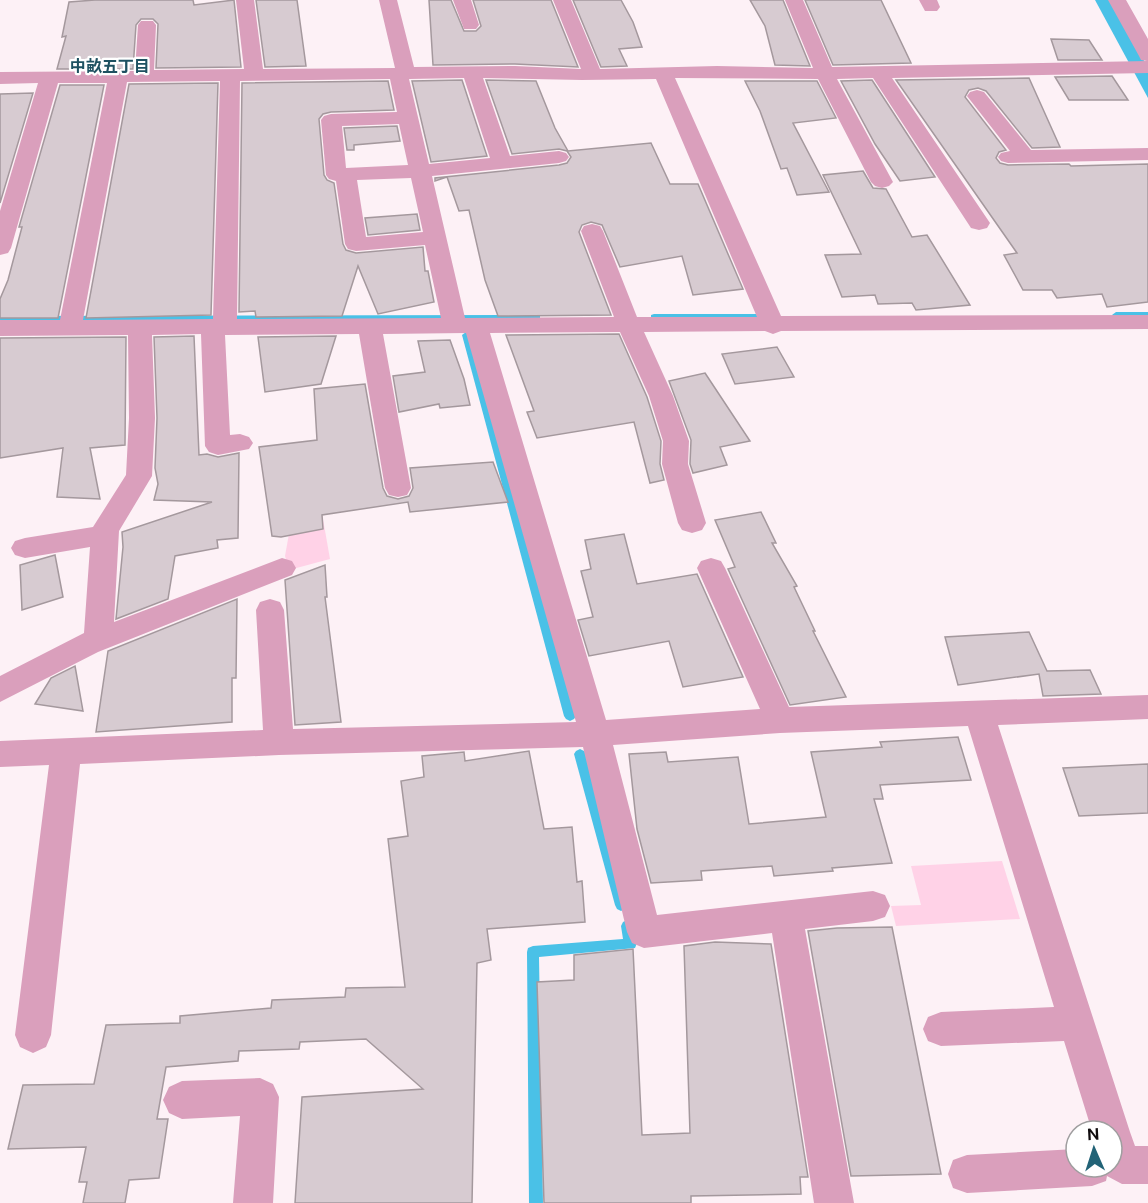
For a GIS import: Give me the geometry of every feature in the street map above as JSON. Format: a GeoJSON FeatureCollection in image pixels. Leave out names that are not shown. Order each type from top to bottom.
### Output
{"type":"FeatureCollection","features":[{"type":"Feature","properties":{"kind":"street"},"geometry":{"type":"LineString","coordinates":[[245,0],[254,76]]}},
{"type":"Feature","properties":{"kind":"street"},"geometry":{"type":"LineString","coordinates":[[388,0],[408,118],[435,238],[595,734],[644,932],[873,906]]}},
{"type":"Feature","properties":{"kind":"street"},"geometry":{"type":"LineString","coordinates":[[462,0],[471,26]]}},
{"type":"Feature","properties":{"kind":"street"},"geometry":{"type":"LineString","coordinates":[[562,0],[593,74]]}},
{"type":"Feature","properties":{"kind":"street"},"geometry":{"type":"LineString","coordinates":[[794,0],[825,74],[882,182]]}},
{"type":"Feature","properties":{"kind":"street"},"geometry":{"type":"LineString","coordinates":[[1117,0],[1148,56]]}},
{"type":"Feature","properties":{"kind":"street"},"geometry":{"type":"LineString","coordinates":[[144,77],[147,26]]}},
{"type":"Feature","properties":{"kind":"street"},"geometry":{"type":"LineString","coordinates":[[0,78],[750,71],[825,74],[1139,67]]}},
{"type":"Feature","properties":{"kind":"street"},"geometry":{"type":"LineString","coordinates":[[879,72],[979,223]]}},
{"type":"Feature","properties":{"kind":"street"},"geometry":{"type":"LineString","coordinates":[[472,73],[502,163]]}},
{"type":"Feature","properties":{"kind":"street"},"geometry":{"type":"LineString","coordinates":[[663,73],[773,326]]}},
{"type":"Feature","properties":{"kind":"street"},"geometry":{"type":"LineString","coordinates":[[0,248],[50,77]]}},
{"type":"Feature","properties":{"kind":"street"},"geometry":{"type":"LineString","coordinates":[[70,328],[118,77]]}},
{"type":"Feature","properties":{"kind":"street"},"geometry":{"type":"LineString","coordinates":[[230,77],[219,328],[218,446],[240,443]]}},
{"type":"Feature","properties":{"kind":"street"},"geometry":{"type":"LineString","coordinates":[[977,96],[1016,157],[1148,154]]}},
{"type":"Feature","properties":{"kind":"street"},"geometry":{"type":"LineString","coordinates":[[408,118],[331,120],[336,175],[420,171],[559,157]]}},
{"type":"Feature","properties":{"kind":"street"},"geometry":{"type":"LineString","coordinates":[[346,175],[356,244],[435,238]]}},
{"type":"Feature","properties":{"kind":"street"},"geometry":{"type":"LineString","coordinates":[[592,231],[629,326],[660,396],[676,441],[675,464],[692,523]]}},
{"type":"Feature","properties":{"kind":"street"},"geometry":{"type":"LineString","coordinates":[[0,328],[773,326],[1148,322]]}},
{"type":"Feature","properties":{"kind":"street"},"geometry":{"type":"LineString","coordinates":[[370,327],[398,488]]}},
{"type":"Feature","properties":{"kind":"street"},"geometry":{"type":"LineString","coordinates":[[98,640],[105,530],[139,476],[142,418],[140,329]]}},
{"type":"Feature","properties":{"kind":"street"},"geometry":{"type":"LineString","coordinates":[[25,548],[104,535]]}},
{"type":"Feature","properties":{"kind":"street"},"geometry":{"type":"LineString","coordinates":[[0,690],[98,640],[282,568]]}},
{"type":"Feature","properties":{"kind":"street"},"geometry":{"type":"LineString","coordinates":[[711,568],[780,720]]}},
{"type":"Feature","properties":{"kind":"street"},"geometry":{"type":"LineString","coordinates":[[270,610],[279,742]]}},
{"type":"Feature","properties":{"kind":"street"},"geometry":{"type":"LineString","coordinates":[[0,754],[279,742],[595,734],[780,720],[1148,707]]}},
{"type":"Feature","properties":{"kind":"street"},"geometry":{"type":"LineString","coordinates":[[979,713],[1105,1119]]}},
{"type":"Feature","properties":{"kind":"street"},"geometry":{"type":"LineString","coordinates":[[33,1035],[66,751]]}},
{"type":"Feature","properties":{"kind":"street"},"geometry":{"type":"LineString","coordinates":[[786,916],[834,1203]]}},
{"type":"Feature","properties":{"kind":"street"},"geometry":{"type":"LineString","coordinates":[[941,1029],[1077,1023]]}},
{"type":"Feature","properties":{"kind":"street"},"geometry":{"type":"LineString","coordinates":[[182,1100],[260,1097],[253,1203]]}},
{"type":"Feature","properties":{"kind":"street"},"geometry":{"type":"LineString","coordinates":[[967,1174],[1064,1162]]}},
{"type":"Feature","properties":{"kind":"shaded area"},"geometry":{"type":"Polygon","coordinates":[[[320,502],[330,559],[289,570],[285,556],[294,506],[320,502]]]}},
{"type":"Feature","properties":{"kind":"shaded area"},"geometry":{"type":"Polygon","coordinates":[[[1002,861],[1020,919],[896,926],[891,906],[921,905],[911,866],[1002,861]]]}},
{"type":"Feature","properties":{"kind":"water"},"geometry":{"type":"Polygon","coordinates":[[[1095,0],[1111,0],[1148,68],[1148,98],[1095,0]]]}},
{"type":"Feature","properties":{"kind":"building"},"geometry":{"type":"Polygon","coordinates":[[[193,0],[194,5],[234,0],[241,67],[156,68],[158,24],[153,19],[141,19],[136,25],[133,69],[57,69],[66,36],[62,37],[69,2],[193,0]]]}},
{"type":"Feature","properties":{"kind":"building"},"geometry":{"type":"Polygon","coordinates":[[[256,0],[297,0],[306,66],[265,67],[256,0]]]}},
{"type":"Feature","properties":{"kind":"building"},"geometry":{"type":"Polygon","coordinates":[[[429,0],[451,0],[464,31],[476,31],[481,26],[473,0],[551,0],[578,67],[515,64],[433,65],[429,0]]]}},
{"type":"Feature","properties":{"kind":"building"},"geometry":{"type":"Polygon","coordinates":[[[573,0],[621,0],[633,22],[642,47],[619,49],[627,66],[601,67],[573,0]]]}},
{"type":"Feature","properties":{"kind":"building"},"geometry":{"type":"Polygon","coordinates":[[[750,0],[783,0],[810,66],[775,65],[765,26],[750,0]]]}},
{"type":"Feature","properties":{"kind":"building"},"geometry":{"type":"Polygon","coordinates":[[[805,0],[881,0],[911,63],[833,65],[805,0]]]}},
{"type":"Feature","properties":{"kind":"building"},"geometry":{"type":"Polygon","coordinates":[[[1051,39],[1089,40],[1102,60],[1058,60],[1051,39]]]}},
{"type":"Feature","properties":{"kind":"building"},"geometry":{"type":"Polygon","coordinates":[[[1112,76],[1128,100],[1069,100],[1055,77],[1112,76]]]}},
{"type":"Feature","properties":{"kind":"building"},"geometry":{"type":"Polygon","coordinates":[[[1029,78],[1060,147],[1032,148],[986,91],[978,88],[969,90],[965,97],[1006,150],[999,152],[996,158],[1000,163],[1008,165],[1069,164],[1071,166],[1148,164],[1148,302],[1107,307],[1102,294],[1057,298],[1052,290],[1023,290],[1004,255],[1017,253],[896,80],[1029,78]]]}},
{"type":"Feature","properties":{"kind":"building"},"geometry":{"type":"Polygon","coordinates":[[[462,80],[487,156],[431,162],[412,81],[462,80]]]}},
{"type":"Feature","properties":{"kind":"building"},"geometry":{"type":"Polygon","coordinates":[[[486,80],[536,81],[555,128],[568,151],[651,143],[670,184],[698,184],[743,289],[693,295],[682,256],[620,267],[602,225],[591,222],[582,225],[579,232],[611,315],[498,316],[485,280],[469,210],[459,211],[447,177],[435,181],[435,178],[559,165],[567,163],[571,157],[567,151],[559,149],[512,154],[486,80]]]}},
{"type":"Feature","properties":{"kind":"building"},"geometry":{"type":"Polygon","coordinates":[[[872,80],[935,177],[900,181],[875,144],[841,81],[872,80]]]}},
{"type":"Feature","properties":{"kind":"building"},"geometry":{"type":"Polygon","coordinates":[[[388,81],[394,110],[331,112],[323,114],[319,119],[324,175],[327,180],[334,183],[343,244],[346,250],[356,253],[423,247],[425,271],[428,271],[434,302],[378,314],[358,266],[342,316],[256,317],[255,311],[239,312],[242,83],[388,81]]]}},
{"type":"Feature","properties":{"kind":"building"},"geometry":{"type":"Polygon","coordinates":[[[745,81],[817,81],[836,118],[793,123],[829,192],[797,195],[787,168],[781,169],[760,111],[745,81]]]}},
{"type":"Feature","properties":{"kind":"building"},"geometry":{"type":"Polygon","coordinates":[[[218,83],[211,315],[86,318],[129,84],[218,83]]]}},
{"type":"Feature","properties":{"kind":"building"},"geometry":{"type":"Polygon","coordinates":[[[60,85],[104,85],[58,318],[0,318],[0,299],[8,280],[22,227],[19,227],[60,85]]]}},
{"type":"Feature","properties":{"kind":"building"},"geometry":{"type":"Polygon","coordinates":[[[33,93],[0,203],[0,94],[33,93]]]}},
{"type":"Feature","properties":{"kind":"building"},"geometry":{"type":"Polygon","coordinates":[[[397,126],[400,141],[354,145],[354,150],[347,150],[344,128],[397,126]]]}},
{"type":"Feature","properties":{"kind":"building"},"geometry":{"type":"Polygon","coordinates":[[[863,171],[873,188],[886,189],[912,237],[927,235],[970,305],[916,310],[912,303],[878,304],[875,295],[842,297],[825,255],[861,254],[823,175],[863,171]]]}},
{"type":"Feature","properties":{"kind":"building"},"geometry":{"type":"Polygon","coordinates":[[[417,214],[420,230],[368,235],[365,218],[417,214]]]}},
{"type":"Feature","properties":{"kind":"building"},"geometry":{"type":"Polygon","coordinates":[[[619,334],[647,397],[661,441],[660,464],[664,480],[650,483],[634,422],[537,438],[527,412],[534,411],[506,335],[619,334]]]}},
{"type":"Feature","properties":{"kind":"building"},"geometry":{"type":"Polygon","coordinates":[[[194,336],[199,455],[207,454],[218,457],[239,453],[238,538],[217,540],[218,548],[175,556],[168,599],[116,619],[123,547],[122,532],[212,502],[154,500],[158,484],[155,468],[157,418],[154,337],[194,336]]]}},
{"type":"Feature","properties":{"kind":"building"},"geometry":{"type":"Polygon","coordinates":[[[336,336],[321,384],[265,392],[258,337],[336,336]]]}},
{"type":"Feature","properties":{"kind":"building"},"geometry":{"type":"Polygon","coordinates":[[[126,337],[125,445],[90,448],[100,499],[57,497],[63,448],[0,458],[0,338],[126,337]]]}},
{"type":"Feature","properties":{"kind":"building"},"geometry":{"type":"Polygon","coordinates":[[[450,340],[464,379],[470,405],[440,408],[439,404],[399,412],[393,376],[425,372],[418,341],[450,340]]]}},
{"type":"Feature","properties":{"kind":"building"},"geometry":{"type":"Polygon","coordinates":[[[777,347],[794,377],[735,384],[722,354],[777,347]]]}},
{"type":"Feature","properties":{"kind":"building"},"geometry":{"type":"Polygon","coordinates":[[[705,373],[750,441],[720,447],[727,465],[693,473],[690,464],[691,440],[669,381],[705,373]]]}},
{"type":"Feature","properties":{"kind":"building"},"geometry":{"type":"Polygon","coordinates":[[[365,384],[383,488],[387,496],[398,499],[409,496],[413,488],[410,468],[493,462],[508,502],[410,512],[408,502],[322,515],[323,529],[281,537],[272,536],[259,447],[317,440],[314,389],[365,384]]]}},
{"type":"Feature","properties":{"kind":"building"},"geometry":{"type":"Polygon","coordinates":[[[761,512],[776,543],[772,543],[797,586],[794,587],[815,631],[813,631],[846,697],[790,705],[728,569],[735,567],[715,520],[761,512]]]}},
{"type":"Feature","properties":{"kind":"building"},"geometry":{"type":"Polygon","coordinates":[[[624,534],[637,584],[697,574],[743,677],[683,687],[669,641],[589,656],[578,620],[593,617],[581,571],[591,569],[585,540],[624,534]]]}},
{"type":"Feature","properties":{"kind":"building"},"geometry":{"type":"Polygon","coordinates":[[[55,555],[63,597],[22,610],[20,565],[55,555]]]}},
{"type":"Feature","properties":{"kind":"building"},"geometry":{"type":"Polygon","coordinates":[[[325,565],[327,597],[325,597],[341,722],[295,725],[285,580],[325,565]]]}},
{"type":"Feature","properties":{"kind":"building"},"geometry":{"type":"Polygon","coordinates":[[[237,599],[236,678],[232,678],[232,722],[96,732],[108,651],[237,599]]]}},
{"type":"Feature","properties":{"kind":"building"},"geometry":{"type":"Polygon","coordinates":[[[1029,632],[1047,671],[1090,670],[1101,694],[1043,696],[1039,674],[958,685],[945,637],[1029,632]]]}},
{"type":"Feature","properties":{"kind":"building"},"geometry":{"type":"Polygon","coordinates":[[[75,666],[83,711],[35,704],[51,678],[75,666]]]}},
{"type":"Feature","properties":{"kind":"building"},"geometry":{"type":"Polygon","coordinates":[[[958,737],[971,780],[880,785],[883,799],[874,799],[892,863],[774,876],[772,866],[701,871],[702,880],[651,883],[637,829],[629,754],[666,752],[668,762],[738,757],[749,824],[826,817],[811,752],[882,747],[880,742],[958,737]]]}},
{"type":"Feature","properties":{"kind":"building"},"geometry":{"type":"Polygon","coordinates":[[[529,751],[544,829],[572,827],[577,882],[582,881],[585,922],[487,929],[491,960],[477,963],[472,1203],[295,1203],[302,1097],[423,1089],[366,1039],[300,1042],[299,1049],[239,1051],[238,1061],[166,1067],[157,1119],[168,1119],[159,1178],[129,1180],[125,1203],[83,1203],[87,1182],[79,1182],[86,1147],[8,1149],[23,1085],[94,1084],[106,1025],[180,1023],[180,1016],[271,1008],[272,1000],[345,997],[346,988],[405,987],[388,839],[408,836],[401,781],[424,777],[422,756],[464,752],[465,761],[529,751]]]}},
{"type":"Feature","properties":{"kind":"building"},"geometry":{"type":"Polygon","coordinates":[[[1148,764],[1148,813],[1079,816],[1063,768],[1148,764]]]}},
{"type":"Feature","properties":{"kind":"building"},"geometry":{"type":"Polygon","coordinates":[[[892,927],[941,1174],[851,1176],[808,931],[892,927]]]}},
{"type":"Feature","properties":{"kind":"building"},"geometry":{"type":"Polygon","coordinates":[[[715,942],[771,944],[808,1177],[800,1177],[801,1194],[691,1196],[691,1203],[544,1203],[537,982],[574,980],[574,955],[633,949],[642,1135],[690,1133],[684,946],[715,942]]]}},
{"type":"Feature","properties":{"kind":"waterway"},"geometry":{"type":"LineString","coordinates":[[1116,315],[1148,315]]}},
{"type":"Feature","properties":{"kind":"waterway"},"geometry":{"type":"LineString","coordinates":[[654,317],[771,317]]}},
{"type":"Feature","properties":{"kind":"waterway"},"geometry":{"type":"LineString","coordinates":[[0,319],[537,318]]}},
{"type":"Feature","properties":{"kind":"waterway"},"geometry":{"type":"LineString","coordinates":[[466,335],[570,716]]}},
{"type":"Feature","properties":{"kind":"waterway"},"geometry":{"type":"LineString","coordinates":[[580,754],[621,905]]}},
{"type":"Feature","properties":{"kind":"waterway"},"geometry":{"type":"LineString","coordinates":[[536,1203],[533,952],[631,944],[627,926]]}},
{"type":"Feature","properties":{"kind":"district","name":"中畝五丁目"},"geometry":{"type":"Point","coordinates":[110,66]}}]}
